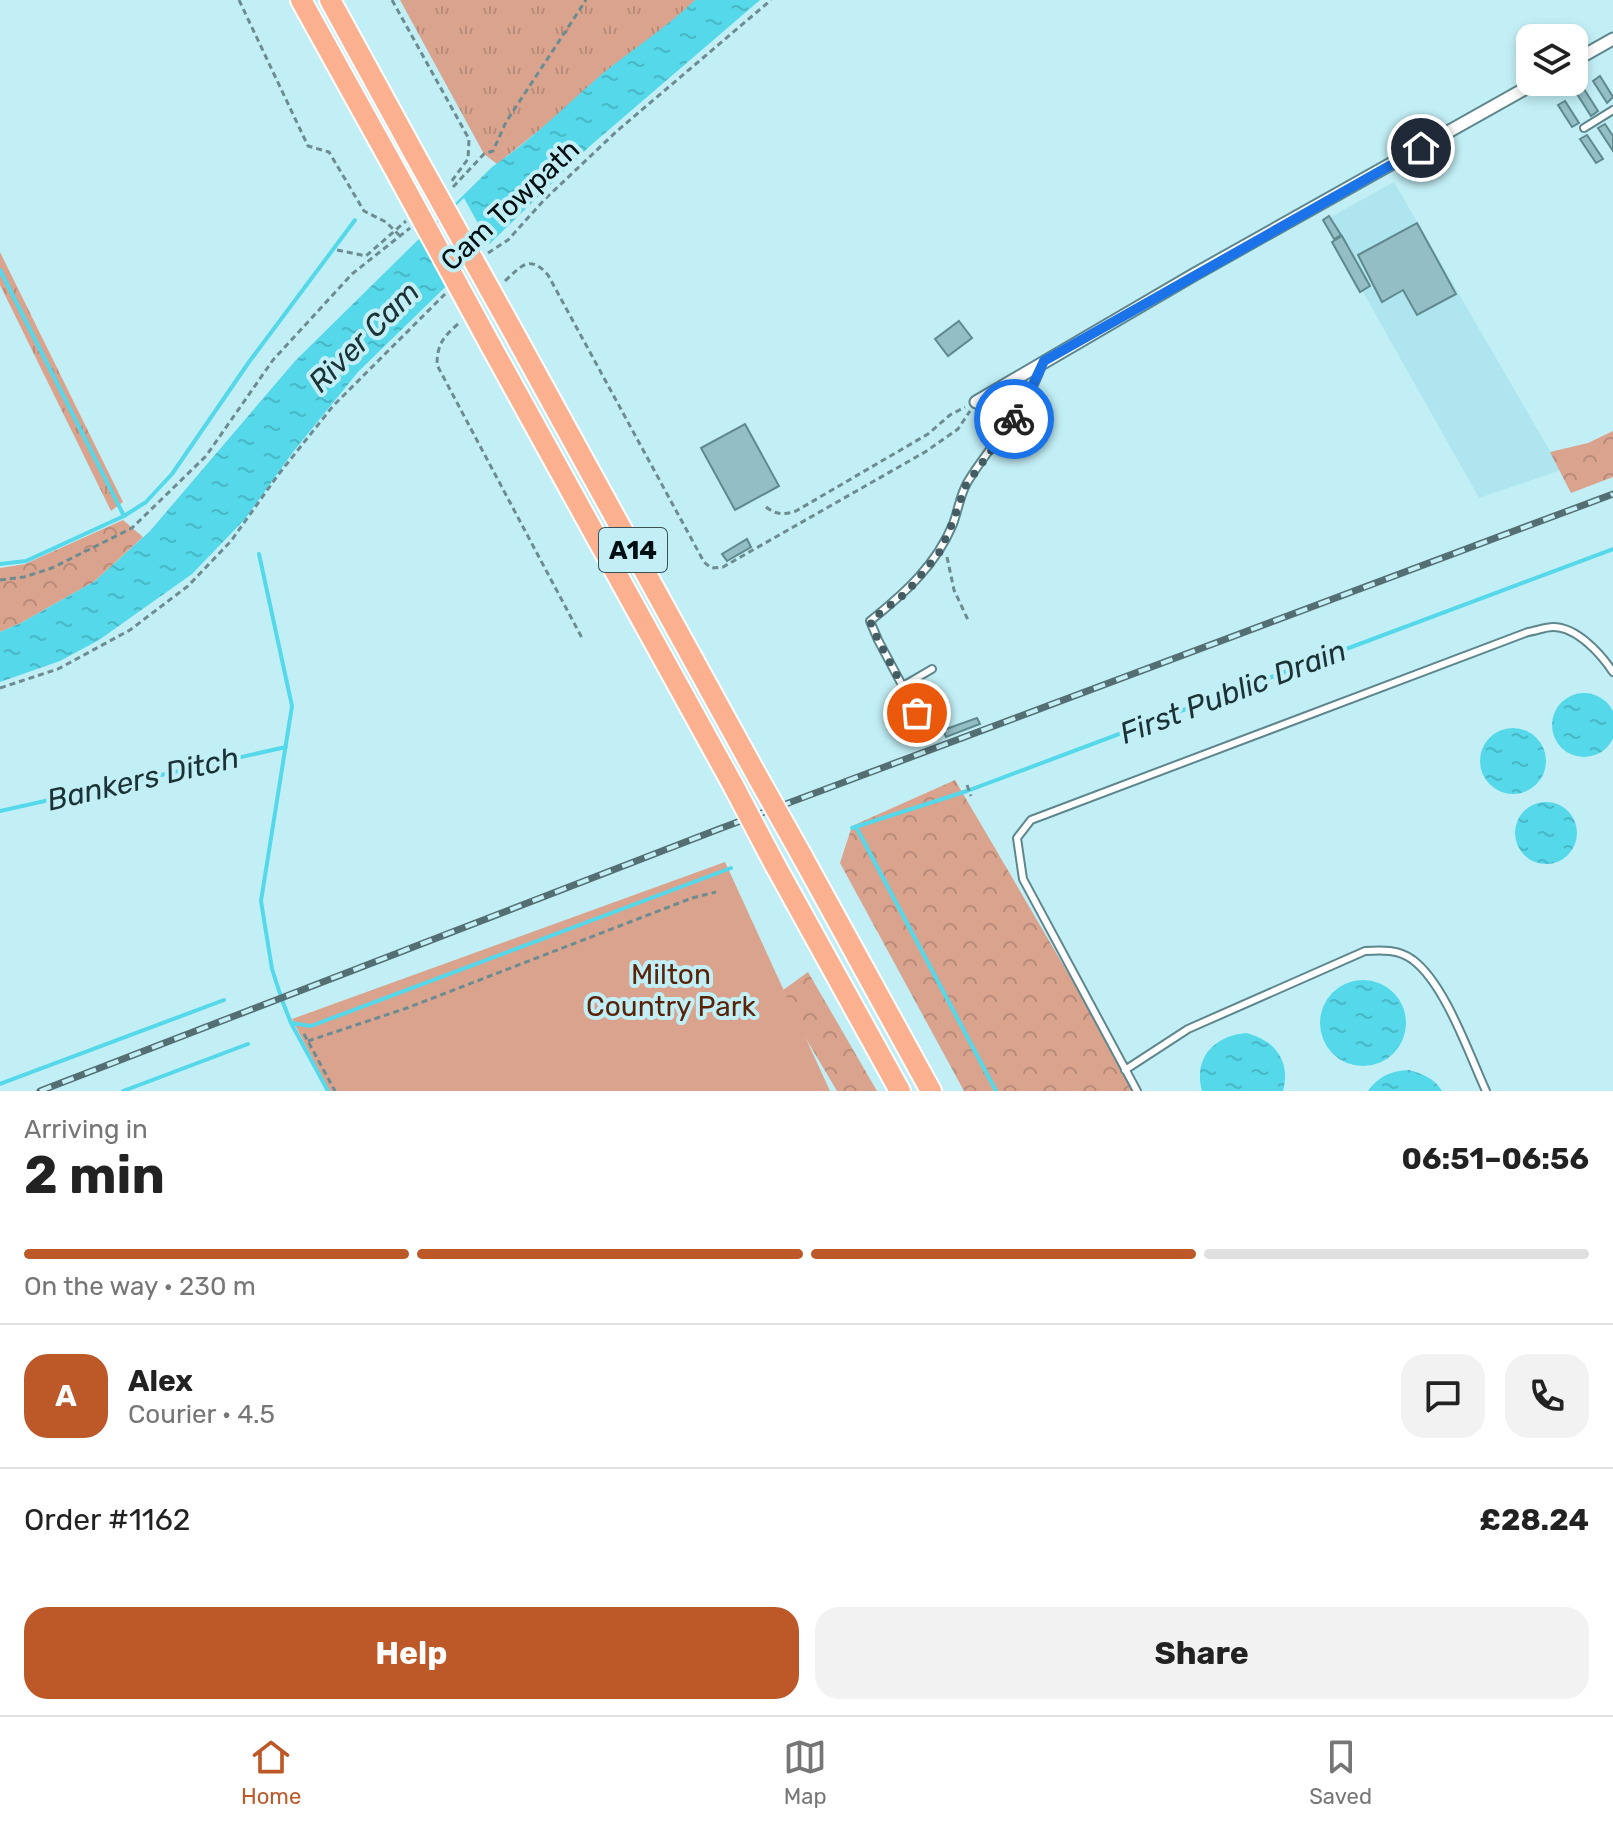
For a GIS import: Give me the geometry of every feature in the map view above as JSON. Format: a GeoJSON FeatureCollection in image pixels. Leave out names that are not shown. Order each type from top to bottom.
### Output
{"type":"FeatureCollection","features":[{"type":"Feature","properties":{"kind":"highway","name":"A14"},"geometry":{"type":"LineString","coordinates":[[301,0],[900,1091]]}},
{"type":"Feature","properties":{"kind":"highway","name":"A14"},"geometry":{"type":"LineString","coordinates":[[330,0],[931,1091]]}},
{"type":"Feature","properties":{"kind":"street"},"geometry":{"type":"LineString","coordinates":[[1588,53],[1613,39]]}},
{"type":"Feature","properties":{"kind":"street"},"geometry":{"type":"LineString","coordinates":[[976,402],[1516,94]]}},
{"type":"Feature","properties":{"kind":"lane"},"geometry":{"type":"LineString","coordinates":[[1584,128],[1613,110]]}},
{"type":"Feature","properties":{"kind":"lane"},"geometry":{"type":"LineString","coordinates":[[917,713],[870,621],[907,592],[939,553],[966,485],[1022,408],[1044,361]]}},
{"type":"Feature","properties":{"kind":"lane"},"geometry":{"type":"LineString","coordinates":[[1137,1091],[1023,879],[1017,838],[1031,820],[1528,632],[1555,627],[1574,635],[1594,648],[1613,672]]}},
{"type":"Feature","properties":{"kind":"lane"},"geometry":{"type":"LineString","coordinates":[[903,686],[932,669]]}},
{"type":"Feature","properties":{"kind":"lane"},"geometry":{"type":"LineString","coordinates":[[1125,1070],[1188,1029],[1365,951],[1389,950],[1412,958],[1436,984],[1486,1091]]}},
{"type":"Feature","properties":{"kind":"path"},"geometry":{"type":"LineString","coordinates":[[239,0],[308,146],[329,152],[364,211],[386,222],[401,237]]}},
{"type":"Feature","properties":{"kind":"path"},"geometry":{"type":"LineString","coordinates":[[446,193],[484,154],[493,151],[506,122],[586,0]]}},
{"type":"Feature","properties":{"kind":"path","name":"Cam Towpath"},"geometry":{"type":"LineString","coordinates":[[485,255],[508,240],[544,200],[617,131],[771,0]]}},
{"type":"Feature","properties":{"kind":"path"},"geometry":{"type":"LineString","coordinates":[[0,580],[52,568],[132,528],[206,456],[273,360],[352,274],[412,226]]}},
{"type":"Feature","properties":{"kind":"path"},"geometry":{"type":"LineString","coordinates":[[499,286],[522,265],[530,263],[539,265],[548,275],[704,562],[711,568],[723,567],[925,452],[958,429],[976,402]]}},
{"type":"Feature","properties":{"kind":"path","name":"Cam Towpath"},"geometry":{"type":"LineString","coordinates":[[0,688],[58,669],[118,636],[188,586],[231,541],[333,406],[451,288]]}},
{"type":"Feature","properties":{"kind":"path"},"geometry":{"type":"LineString","coordinates":[[465,317],[442,339],[437,350],[437,365],[582,638]]}},
{"type":"Feature","properties":{"kind":"path"},"geometry":{"type":"LineString","coordinates":[[766,507],[777,513],[796,511],[893,456],[928,434],[950,415],[976,402]]}},
{"type":"Feature","properties":{"kind":"path"},"geometry":{"type":"LineString","coordinates":[[944,541],[954,590],[968,620]]}},
{"type":"Feature","properties":{"kind":"path"},"geometry":{"type":"LineString","coordinates":[[967,785],[971,796]]}},
{"type":"Feature","properties":{"kind":"path"},"geometry":{"type":"LineString","coordinates":[[308,1041],[407,1008],[692,898],[716,892]]}},
{"type":"Feature","properties":{"kind":"path"},"geometry":{"type":"LineString","coordinates":[[304,1034],[335,1091]]}},
{"type":"Feature","properties":{"kind":"shaded area"},"geometry":{"type":"Polygon","coordinates":[[[1394,182],[1561,470],[1479,498],[1323,221],[1394,182]]]}},
{"type":"Feature","properties":{"kind":"green space"},"geometry":{"type":"Polygon","coordinates":[[[400,0],[697,0],[666,29],[497,164],[484,154],[400,0]]]}},
{"type":"Feature","properties":{"kind":"green space"},"geometry":{"type":"Polygon","coordinates":[[[0,252],[123,502],[111,511],[0,285],[0,252]]]}},
{"type":"Feature","properties":{"kind":"green space"},"geometry":{"type":"Polygon","coordinates":[[[1613,431],[1613,477],[1571,493],[1550,452],[1588,443],[1613,431]]]}},
{"type":"Feature","properties":{"kind":"green space"},"geometry":{"type":"Polygon","coordinates":[[[123,520],[143,537],[95,581],[0,632],[0,568],[25,564],[123,520]]]}},
{"type":"Feature","properties":{"kind":"green space"},"geometry":{"type":"Polygon","coordinates":[[[955,780],[1134,1091],[964,1091],[840,863],[852,826],[955,780]]]}},
{"type":"Feature","properties":{"kind":"green space","name":"Milton Country Park"},"geometry":{"type":"Polygon","coordinates":[[[725,862],[830,1091],[329,1091],[292,1019],[725,862]]]}},
{"type":"Feature","properties":{"kind":"green space"},"geometry":{"type":"Polygon","coordinates":[[[808,972],[877,1091],[837,1091],[779,993],[808,972]]]}},
{"type":"Feature","properties":{"kind":"water","name":"River Cam"},"geometry":{"type":"Polygon","coordinates":[[[695,0],[760,0],[590,146],[358,372],[293,452],[245,519],[192,574],[99,640],[60,661],[0,682],[0,632],[95,581],[150,531],[295,361],[492,167],[695,0]]]}},
{"type":"Feature","properties":{"kind":"water"},"geometry":{"type":"Polygon","coordinates":[[[1578,693],[1590,693],[1602,698],[1611,707],[1614,737],[1602,752],[1590,757],[1578,757],[1566,752],[1557,743],[1552,731],[1552,719],[1557,707],[1566,698],[1578,693]]]}},
{"type":"Feature","properties":{"kind":"water"},"geometry":{"type":"Polygon","coordinates":[[[1513,728],[1526,731],[1536,738],[1543,748],[1546,761],[1543,774],[1536,784],[1526,791],[1513,794],[1500,791],[1490,784],[1483,774],[1480,761],[1483,748],[1490,738],[1500,731],[1513,728]]]}},
{"type":"Feature","properties":{"kind":"water"},"geometry":{"type":"Polygon","coordinates":[[[1546,802],[1568,811],[1577,833],[1568,855],[1546,864],[1524,855],[1515,833],[1524,811],[1546,802]]]}},
{"type":"Feature","properties":{"kind":"water"},"geometry":{"type":"Polygon","coordinates":[[[1363,980],[1380,983],[1394,992],[1403,1006],[1406,1023],[1403,1040],[1394,1054],[1380,1063],[1363,1066],[1346,1063],[1332,1054],[1323,1040],[1320,1023],[1323,1006],[1332,992],[1346,983],[1363,980]]]}},
{"type":"Feature","properties":{"kind":"water"},"geometry":{"type":"Polygon","coordinates":[[[1246,1033],[1265,1041],[1278,1053],[1285,1070],[1283,1091],[1202,1091],[1201,1068],[1209,1051],[1224,1039],[1246,1033]]]}},
{"type":"Feature","properties":{"kind":"water"},"geometry":{"type":"Polygon","coordinates":[[[1409,1070],[1428,1077],[1442,1091],[1368,1091],[1386,1075],[1409,1070]]]}},
{"type":"Feature","properties":{"kind":"pier"},"geometry":{"type":"Polygon","coordinates":[[[464,198],[490,245],[447,287],[421,239],[464,198]]]}},
{"type":"Feature","properties":{"kind":"building"},"geometry":{"type":"Polygon","coordinates":[[[1600,76],[1613,97],[1607,103],[1593,81],[1600,76]]]}},
{"type":"Feature","properties":{"kind":"building"},"geometry":{"type":"Polygon","coordinates":[[[1588,95],[1598,111],[1591,116],[1578,96],[1588,95]]]}},
{"type":"Feature","properties":{"kind":"building"},"geometry":{"type":"Polygon","coordinates":[[[1565,101],[1579,123],[1572,127],[1558,105],[1565,101]]]}},
{"type":"Feature","properties":{"kind":"building"},"geometry":{"type":"Polygon","coordinates":[[[1605,124],[1613,136],[1613,151],[1598,128],[1605,124]]]}},
{"type":"Feature","properties":{"kind":"building"},"geometry":{"type":"Polygon","coordinates":[[[1587,135],[1603,159],[1596,163],[1580,139],[1587,135]]]}},
{"type":"Feature","properties":{"kind":"building"},"geometry":{"type":"Polygon","coordinates":[[[1329,216],[1341,235],[1334,239],[1323,220],[1329,216]]]}},
{"type":"Feature","properties":{"kind":"building"},"geometry":{"type":"Polygon","coordinates":[[[1417,223],[1456,294],[1417,315],[1403,290],[1382,302],[1358,255],[1417,223]]]}},
{"type":"Feature","properties":{"kind":"building"},"geometry":{"type":"Polygon","coordinates":[[[1342,236],[1370,286],[1360,292],[1332,242],[1342,236]]]}},
{"type":"Feature","properties":{"kind":"building"},"geometry":{"type":"Polygon","coordinates":[[[959,321],[972,338],[948,356],[935,339],[959,321]]]}},
{"type":"Feature","properties":{"kind":"building"},"geometry":{"type":"Polygon","coordinates":[[[745,424],[779,486],[735,510],[701,448],[745,424]]]}},
{"type":"Feature","properties":{"kind":"building"},"geometry":{"type":"Polygon","coordinates":[[[747,539],[751,547],[727,561],[722,554],[747,539]]]}},
{"type":"Feature","properties":{"kind":"building"},"geometry":{"type":"Polygon","coordinates":[[[977,718],[980,724],[946,737],[943,730],[977,718]]]}},
{"type":"Feature","properties":{"kind":"waterway"},"geometry":{"type":"LineString","coordinates":[[0,564],[26,561],[124,516],[146,502],[172,474],[249,362],[355,220]]}},
{"type":"Feature","properties":{"kind":"waterway"},"geometry":{"type":"LineString","coordinates":[[0,270],[124,516]]}},
{"type":"Feature","properties":{"kind":"waterway","name":"First Public Drain"},"geometry":{"type":"LineString","coordinates":[[852,828],[967,791],[1613,549]]}},
{"type":"Feature","properties":{"kind":"waterway"},"geometry":{"type":"LineString","coordinates":[[259,554],[292,706],[261,901],[272,969],[282,1000],[328,1091]]}},
{"type":"Feature","properties":{"kind":"waterway","name":"Bankers Ditch"},"geometry":{"type":"LineString","coordinates":[[0,811],[286,747]]}},
{"type":"Feature","properties":{"kind":"waterway"},"geometry":{"type":"LineString","coordinates":[[856,827],[996,1091]]}},
{"type":"Feature","properties":{"kind":"waterway"},"geometry":{"type":"LineString","coordinates":[[291,1023],[311,1026],[731,868]]}},
{"type":"Feature","properties":{"kind":"waterway"},"geometry":{"type":"LineString","coordinates":[[0,1084],[224,1000]]}},
{"type":"Feature","properties":{"kind":"waterway"},"geometry":{"type":"LineString","coordinates":[[123,1091],[248,1044]]}},
{"type":"Feature","properties":{"kind":"railway"},"geometry":{"type":"LineString","coordinates":[[40,1091],[719,829],[1613,494]]}},
{"type":"Feature","properties":{"kind":"way so far"},"geometry":{"type":"LineString","coordinates":[[917,713],[870,621],[907,592],[939,553],[966,485],[1014,419]]}},
{"type":"Feature","properties":{"kind":"route"},"geometry":{"type":"LineString","coordinates":[[1014,419],[1044,361],[1421,148]]}}]}
